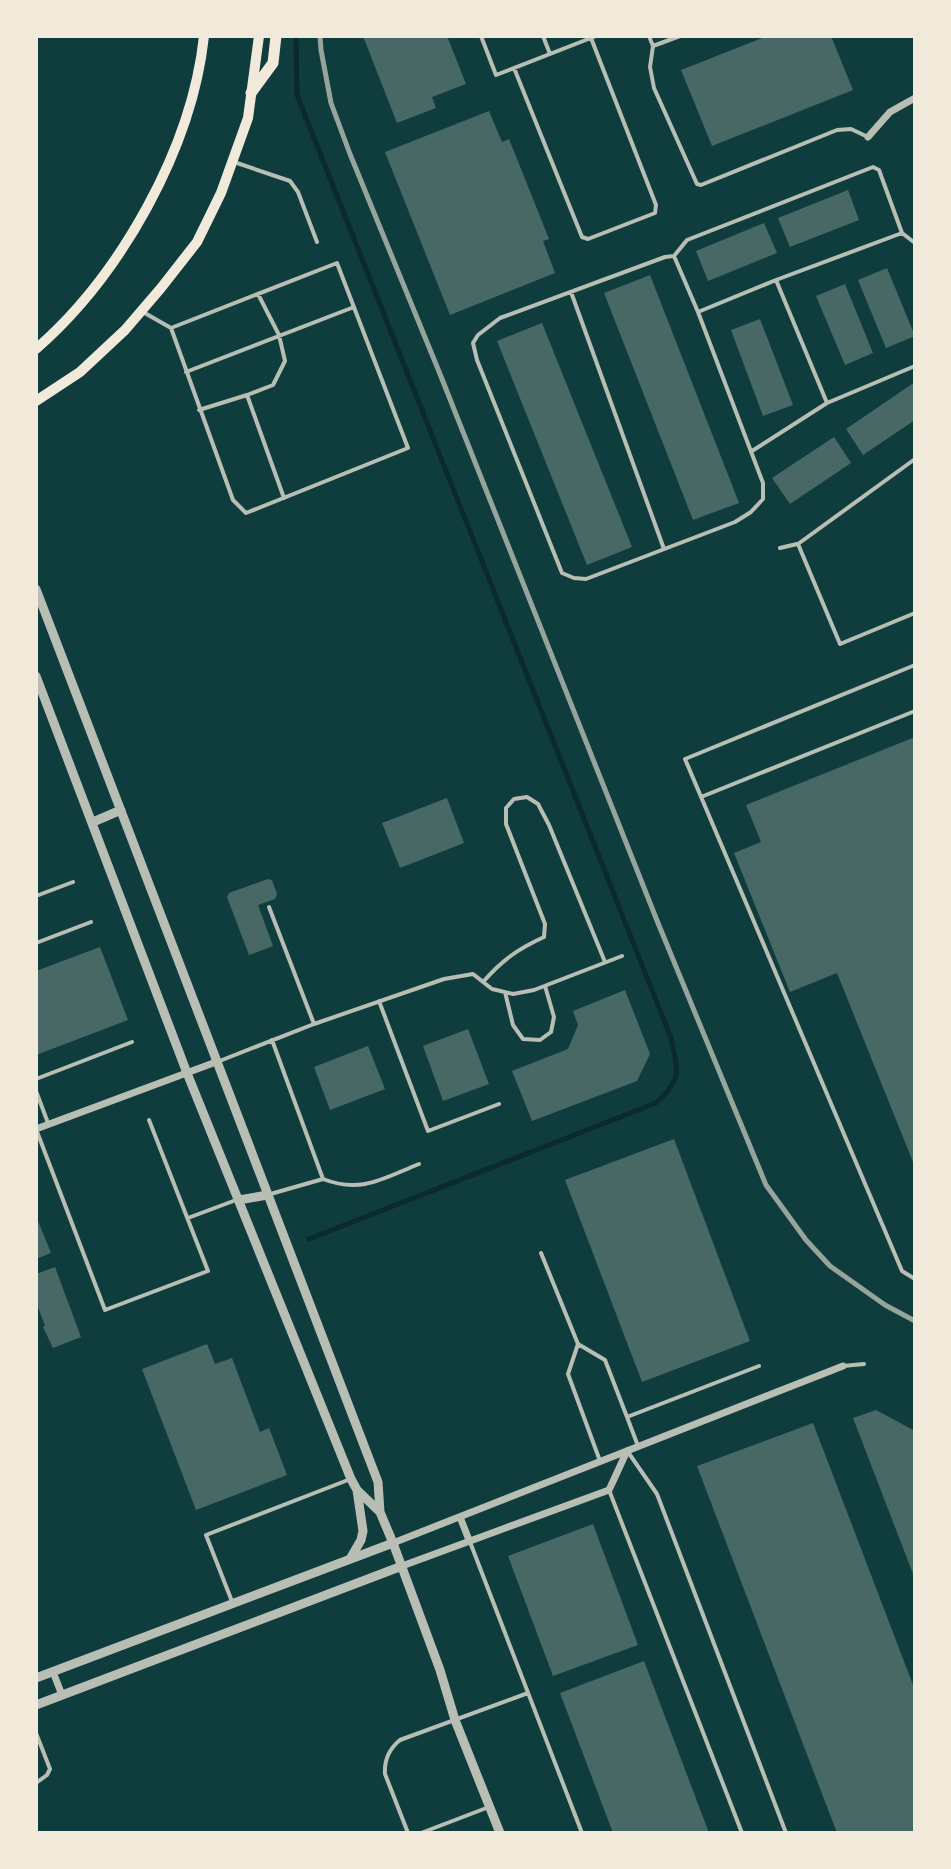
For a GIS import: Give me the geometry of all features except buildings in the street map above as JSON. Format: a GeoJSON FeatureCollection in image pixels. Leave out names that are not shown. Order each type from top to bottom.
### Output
{"type":"FeatureCollection","features":[{"type":"Feature","properties":{"kind":"main road"},"geometry":{"type":"LineString","coordinates":[[36,349],[81,303],[115,259],[144,211],[169,161],[190,107],[204,36]]}},
{"type":"Feature","properties":{"kind":"main road"},"geometry":{"type":"LineString","coordinates":[[36,401],[80,372],[125,330],[197,242],[221,193],[248,118],[259,36]]}},
{"type":"Feature","properties":{"kind":"main road"},"geometry":{"type":"LineString","coordinates":[[251,93],[273,63],[276,36]]}},
{"type":"Feature","properties":{"kind":"street"},"geometry":{"type":"LineString","coordinates":[[868,137],[890,112],[915,98]]}},
{"type":"Feature","properties":{"kind":"street"},"geometry":{"type":"LineString","coordinates":[[36,589],[378,1482],[380,1512],[440,1670],[455,1720],[500,1833]]}},
{"type":"Feature","properties":{"kind":"street"},"geometry":{"type":"LineString","coordinates":[[36,676],[187,1073],[351,1479],[357,1490],[380,1512]]}},
{"type":"Feature","properties":{"kind":"street"},"geometry":{"type":"LineString","coordinates":[[93,822],[121,810]]}},
{"type":"Feature","properties":{"kind":"street"},"geometry":{"type":"LineString","coordinates":[[36,1129],[216,1062]]}},
{"type":"Feature","properties":{"kind":"street"},"geometry":{"type":"LineString","coordinates":[[239,1200],[267,1195]]}},
{"type":"Feature","properties":{"kind":"street"},"geometry":{"type":"LineString","coordinates":[[36,1678],[350,1560],[843,1366]]}},
{"type":"Feature","properties":{"kind":"street"},"geometry":{"type":"LineString","coordinates":[[36,1705],[609,1490],[627,1451]]}},
{"type":"Feature","properties":{"kind":"street"},"geometry":{"type":"LineString","coordinates":[[350,1560],[363,1531],[357,1490]]}},
{"type":"Feature","properties":{"kind":"street"},"geometry":{"type":"LineString","coordinates":[[460,1517],[469,1540]]}},
{"type":"Feature","properties":{"kind":"street"},"geometry":{"type":"LineString","coordinates":[[53,1672],[62,1695]]}},
{"type":"Feature","properties":{"kind":"lane"},"geometry":{"type":"LineString","coordinates":[[481,36],[496,75],[593,37],[656,205],[655,213],[588,239],[582,237],[514,68]]}},
{"type":"Feature","properties":{"kind":"lane"},"geometry":{"type":"LineString","coordinates":[[543,36],[550,54]]}},
{"type":"Feature","properties":{"kind":"lane"},"geometry":{"type":"LineString","coordinates":[[649,36],[653,46],[650,67],[654,88],[697,184],[837,130],[851,129],[868,137]]}},
{"type":"Feature","properties":{"kind":"lane"},"geometry":{"type":"LineString","coordinates":[[653,46],[680,36]]}},
{"type":"Feature","properties":{"kind":"lane"},"geometry":{"type":"LineString","coordinates":[[232,161],[290,181],[298,192],[317,242]]}},
{"type":"Feature","properties":{"kind":"lane"},"geometry":{"type":"LineString","coordinates":[[674,256],[752,452],[763,483],[763,499],[751,512],[735,522],[586,579],[574,578],[562,573],[477,360],[473,343],[478,335],[500,318],[674,256],[687,240],[873,167],[879,170],[902,233],[915,244]]}},
{"type":"Feature","properties":{"kind":"lane"},"geometry":{"type":"LineString","coordinates":[[698,312],[902,233]]}},
{"type":"Feature","properties":{"kind":"lane"},"geometry":{"type":"LineString","coordinates":[[141,311],[171,328],[233,500],[246,513],[408,448],[337,263],[171,328]]}},
{"type":"Feature","properties":{"kind":"lane"},"geometry":{"type":"LineString","coordinates":[[776,280],[827,403]]}},
{"type":"Feature","properties":{"kind":"lane"},"geometry":{"type":"LineString","coordinates":[[571,292],[664,549]]}},
{"type":"Feature","properties":{"kind":"lane"},"geometry":{"type":"LineString","coordinates":[[199,410],[273,385],[285,361],[279,335],[258,294]]}},
{"type":"Feature","properties":{"kind":"lane"},"geometry":{"type":"LineString","coordinates":[[186,372],[354,307]]}},
{"type":"Feature","properties":{"kind":"lane"},"geometry":{"type":"LineString","coordinates":[[752,452],[827,403],[915,366]]}},
{"type":"Feature","properties":{"kind":"lane"},"geometry":{"type":"LineString","coordinates":[[247,395],[284,498]]}},
{"type":"Feature","properties":{"kind":"lane"},"geometry":{"type":"LineString","coordinates":[[780,548],[798,544],[915,459]]}},
{"type":"Feature","properties":{"kind":"lane"},"geometry":{"type":"LineString","coordinates":[[798,544],[840,644],[915,613]]}},
{"type":"Feature","properties":{"kind":"lane"},"geometry":{"type":"LineString","coordinates":[[915,665],[685,759],[902,1271],[915,1279]]}},
{"type":"Feature","properties":{"kind":"lane"},"geometry":{"type":"LineString","coordinates":[[701,797],[915,711]]}},
{"type":"Feature","properties":{"kind":"lane"},"geometry":{"type":"LineString","coordinates":[[483,982],[515,951],[544,937],[545,924],[506,824],[506,808],[514,799],[527,797],[538,804],[544,814],[605,962]]}},
{"type":"Feature","properties":{"kind":"lane"},"geometry":{"type":"LineString","coordinates":[[36,896],[73,882]]}},
{"type":"Feature","properties":{"kind":"lane"},"geometry":{"type":"LineString","coordinates":[[269,907],[314,1024]]}},
{"type":"Feature","properties":{"kind":"lane"},"geometry":{"type":"LineString","coordinates":[[36,943],[91,922]]}},
{"type":"Feature","properties":{"kind":"lane"},"geometry":{"type":"LineString","coordinates":[[216,1062],[444,979],[473,974],[492,989],[513,994],[534,990],[622,956]]}},
{"type":"Feature","properties":{"kind":"lane"},"geometry":{"type":"LineString","coordinates":[[505,992],[513,1025],[523,1039],[540,1040],[551,1032],[554,1017],[545,986]]}},
{"type":"Feature","properties":{"kind":"lane"},"geometry":{"type":"LineString","coordinates":[[379,1001],[428,1131],[499,1104]]}},
{"type":"Feature","properties":{"kind":"lane"},"geometry":{"type":"LineString","coordinates":[[272,1040],[323,1179]]}},
{"type":"Feature","properties":{"kind":"lane"},"geometry":{"type":"LineString","coordinates":[[36,1079],[132,1042]]}},
{"type":"Feature","properties":{"kind":"lane"},"geometry":{"type":"LineString","coordinates":[[36,1091],[49,1124]]}},
{"type":"Feature","properties":{"kind":"lane"},"geometry":{"type":"LineString","coordinates":[[36,1129],[105,1310],[208,1271],[149,1120]]}},
{"type":"Feature","properties":{"kind":"lane"},"geometry":{"type":"LineString","coordinates":[[267,1195],[323,1179],[352,1187],[419,1164]]}},
{"type":"Feature","properties":{"kind":"lane"},"geometry":{"type":"LineString","coordinates":[[188,1219],[239,1200]]}},
{"type":"Feature","properties":{"kind":"lane"},"geometry":{"type":"LineString","coordinates":[[541,1253],[578,1344],[605,1360],[638,1446]]}},
{"type":"Feature","properties":{"kind":"lane"},"geometry":{"type":"LineString","coordinates":[[578,1344],[568,1374],[600,1461]]}},
{"type":"Feature","properties":{"kind":"lane"},"geometry":{"type":"LineString","coordinates":[[843,1366],[864,1364]]}},
{"type":"Feature","properties":{"kind":"lane"},"geometry":{"type":"LineString","coordinates":[[627,1417],[759,1366]]}},
{"type":"Feature","properties":{"kind":"lane"},"geometry":{"type":"LineString","coordinates":[[627,1451],[657,1494],[786,1833]]}},
{"type":"Feature","properties":{"kind":"lane"},"geometry":{"type":"LineString","coordinates":[[233,1604],[206,1535],[351,1479]]}},
{"type":"Feature","properties":{"kind":"lane"},"geometry":{"type":"LineString","coordinates":[[609,1490],[742,1833]]}},
{"type":"Feature","properties":{"kind":"lane"},"geometry":{"type":"LineString","coordinates":[[469,1540],[582,1833]]}},
{"type":"Feature","properties":{"kind":"lane"},"geometry":{"type":"LineString","coordinates":[[408,1833],[385,1774],[384,1766],[393,1746],[400,1740],[528,1693]]}},
{"type":"Feature","properties":{"kind":"lane"},"geometry":{"type":"LineString","coordinates":[[36,1733],[50,1769],[36,1783]]}},
{"type":"Feature","properties":{"kind":"lane"},"geometry":{"type":"LineString","coordinates":[[421,1833],[489,1807]]}},
{"type":"Feature","properties":{"kind":"waterway"},"geometry":{"type":"LineString","coordinates":[[296,36],[297,95],[671,1038],[676,1067],[671,1087],[656,1103],[309,1239]]}},
{"type":"Feature","properties":{"kind":"railway"},"geometry":{"type":"LineString","coordinates":[[320,36],[331,103],[350,154],[766,1185],[806,1240],[830,1266],[885,1305],[915,1321]]}}]}
